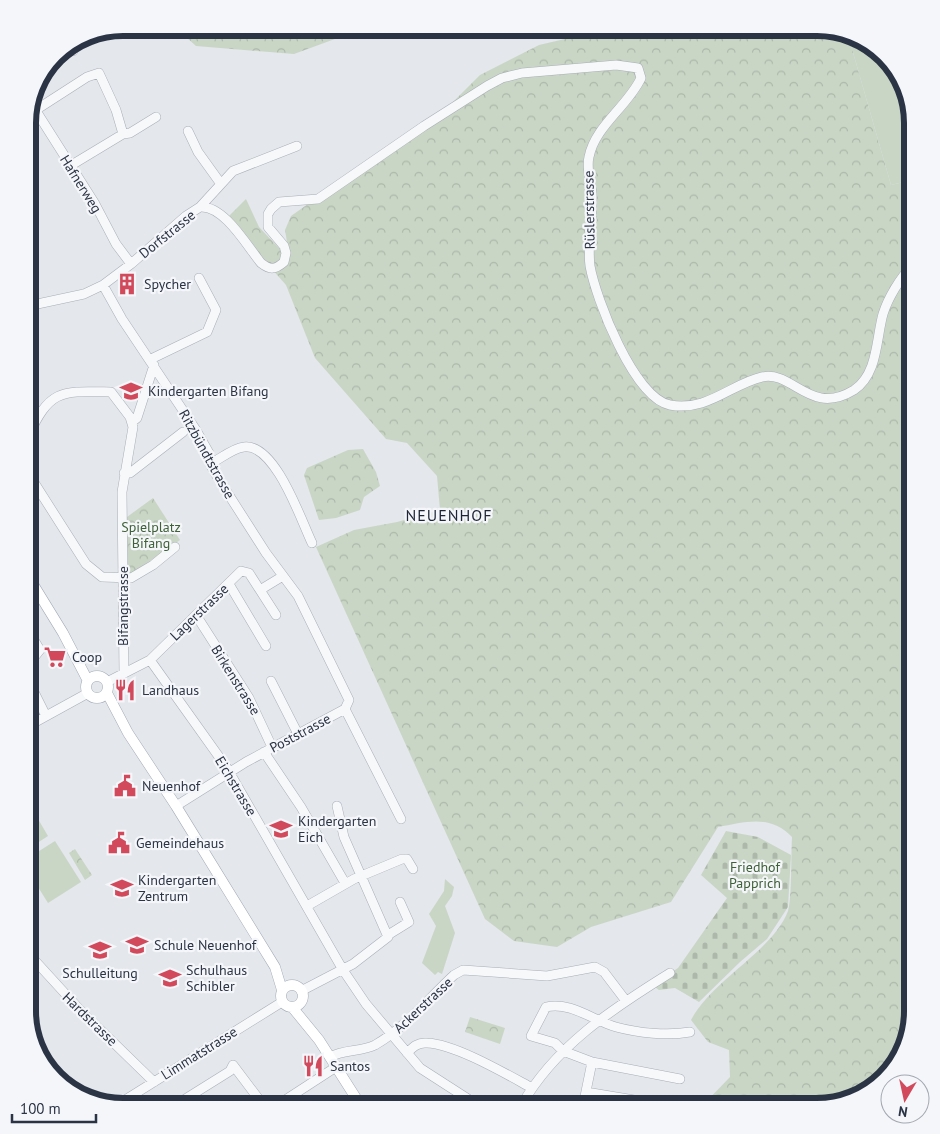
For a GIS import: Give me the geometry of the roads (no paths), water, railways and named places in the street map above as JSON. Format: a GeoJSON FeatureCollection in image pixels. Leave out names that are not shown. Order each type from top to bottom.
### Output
{"type":"FeatureCollection","features":[{"type":"Feature","properties":{"kind":"main road"},"geometry":{"type":"LineString","coordinates":[[36,589],[64,633],[88,681]]}},
{"type":"Feature","properties":{"kind":"main road"},"geometry":{"type":"LineString","coordinates":[[64,633],[69,636],[90,667],[105,684],[128,733],[176,806],[319,1040],[357,1098]]}},
{"type":"Feature","properties":{"kind":"main road"},"geometry":{"type":"LineString","coordinates":[[105,684],[93,677],[88,681],[86,687],[128,733]]}},
{"type":"Feature","properties":{"kind":"main road"},"geometry":{"type":"LineString","coordinates":[[92,695],[105,684]]}},
{"type":"Feature","properties":{"kind":"main road"},"geometry":{"type":"LineString","coordinates":[[276,967],[282,990],[294,997]]}},
{"type":"Feature","properties":{"kind":"street","name":"Rüslerstrasse"},"geometry":{"type":"LineString","coordinates":[[200,208],[207,207],[223,215],[261,263],[268,268],[274,269],[284,262],[286,253],[284,246],[271,233],[267,220],[271,209],[279,202],[318,199],[424,126],[502,78],[522,73],[616,65],[638,68],[640,78],[636,88],[600,134],[588,158],[592,197],[590,264],[621,351],[635,374],[658,401],[670,405],[689,406],[726,394],[763,376],[777,378],[806,394],[824,399],[837,397],[855,389],[867,378],[873,362],[885,309],[904,277]]}},
{"type":"Feature","properties":{"kind":"street"},"geometry":{"type":"LineString","coordinates":[[38,106],[87,77],[99,73],[116,110],[123,134]]}},
{"type":"Feature","properties":{"kind":"street","name":"Hafnerweg"},"geometry":{"type":"LineString","coordinates":[[36,116],[95,204],[116,244],[131,264]]}},
{"type":"Feature","properties":{"kind":"street"},"geometry":{"type":"LineString","coordinates":[[70,166],[123,134],[130,133],[156,117]]}},
{"type":"Feature","properties":{"kind":"street"},"geometry":{"type":"LineString","coordinates":[[188,131],[198,152],[221,184]]}},
{"type":"Feature","properties":{"kind":"street","name":"Dorfstrasse"},"geometry":{"type":"LineString","coordinates":[[36,304],[84,294],[103,285],[131,264],[186,216],[200,208],[233,171],[297,146]]}},
{"type":"Feature","properties":{"kind":"street"},"geometry":{"type":"LineString","coordinates":[[103,285],[122,319],[152,362],[201,337],[211,326],[216,310],[199,278]]}},
{"type":"Feature","properties":{"kind":"street","name":"Bifangstrasse"},"geometry":{"type":"LineString","coordinates":[[124,673],[122,492],[132,433],[132,422],[137,418],[152,362]]}},
{"type":"Feature","properties":{"kind":"street","name":"Ritzbündtstrasse"},"geometry":{"type":"LineString","coordinates":[[152,362],[209,453],[210,464],[266,554],[298,596],[349,700],[345,709]]}},
{"type":"Feature","properties":{"kind":"street"},"geometry":{"type":"LineString","coordinates":[[36,423],[48,401],[73,392],[112,392],[124,406],[132,422]]}},
{"type":"Feature","properties":{"kind":"street"},"geometry":{"type":"LineString","coordinates":[[124,473],[130,473],[184,432]]}},
{"type":"Feature","properties":{"kind":"street"},"geometry":{"type":"LineString","coordinates":[[210,464],[242,447],[250,447],[264,454],[285,483],[312,543]]}},
{"type":"Feature","properties":{"kind":"street"},"geometry":{"type":"LineString","coordinates":[[36,486],[86,564],[102,577],[131,578],[153,566],[175,547]]}},
{"type":"Feature","properties":{"kind":"street","name":"Lagerstrasse"},"geometry":{"type":"LineString","coordinates":[[105,684],[150,660],[242,571],[246,571],[276,615]]}},
{"type":"Feature","properties":{"kind":"street"},"geometry":{"type":"LineString","coordinates":[[260,590],[283,576]]}},
{"type":"Feature","properties":{"kind":"street"},"geometry":{"type":"LineString","coordinates":[[229,584],[266,646]]}},
{"type":"Feature","properties":{"kind":"street","name":"Birkenstrasse"},"geometry":{"type":"LineString","coordinates":[[196,615],[249,698],[268,750],[344,884]]}},
{"type":"Feature","properties":{"kind":"street"},"geometry":{"type":"LineString","coordinates":[[36,643],[40,650],[36,655]]}},
{"type":"Feature","properties":{"kind":"street","name":"Eichstrasse"},"geometry":{"type":"LineString","coordinates":[[150,660],[229,772],[342,970],[366,1004],[420,1068],[467,1098]]}},
{"type":"Feature","properties":{"kind":"street","name":"Birkenstrasse"},"geometry":{"type":"LineString","coordinates":[[271,681],[298,734]]}},
{"type":"Feature","properties":{"kind":"street"},"geometry":{"type":"LineString","coordinates":[[36,722],[92,695]]}},
{"type":"Feature","properties":{"kind":"street"},"geometry":{"type":"LineString","coordinates":[[36,696],[46,716]]}},
{"type":"Feature","properties":{"kind":"street","name":"Poststrasse"},"geometry":{"type":"LineString","coordinates":[[176,806],[229,772],[345,709],[401,819]]}},
{"type":"Feature","properties":{"kind":"street"},"geometry":{"type":"LineString","coordinates":[[337,806],[344,837],[388,935]]}},
{"type":"Feature","properties":{"kind":"street"},"geometry":{"type":"LineString","coordinates":[[307,906],[344,884],[402,859],[407,859],[413,869]]}},
{"type":"Feature","properties":{"kind":"street","name":"Limmatstrasse"},"geometry":{"type":"LineString","coordinates":[[128,1098],[342,970],[386,940],[388,935],[409,922],[400,902]]}},
{"type":"Feature","properties":{"kind":"street","name":"Hardstrasse"},"geometry":{"type":"LineString","coordinates":[[36,962],[68,998],[154,1082]]}},
{"type":"Feature","properties":{"kind":"street","name":"Ackerstrasse"},"geometry":{"type":"LineString","coordinates":[[330,1057],[344,1051],[366,1048],[391,1034],[463,970],[547,976],[595,967],[604,972],[626,1001]]}},
{"type":"Feature","properties":{"kind":"street"},"geometry":{"type":"LineString","coordinates":[[526,1098],[563,1050],[597,1020],[670,973]]}},
{"type":"Feature","properties":{"kind":"street"},"geometry":{"type":"LineString","coordinates":[[680,1079],[588,1061],[563,1050],[555,1043],[528,1035],[546,1007],[552,1005],[584,1012],[597,1020],[633,1031],[680,1034],[690,1032]]}},
{"type":"Feature","properties":{"kind":"street"},"geometry":{"type":"LineString","coordinates":[[407,1053],[417,1044],[426,1042],[436,1044],[476,1059],[532,1088]]}},
{"type":"Feature","properties":{"kind":"street"},"geometry":{"type":"LineString","coordinates":[[585,1098],[588,1061]]}},
{"type":"Feature","properties":{"kind":"street"},"geometry":{"type":"LineString","coordinates":[[187,1098],[230,1071],[233,1065],[258,1098]]}},
{"type":"Feature","properties":{"kind":"street"},"geometry":{"type":"LineString","coordinates":[[288,1098],[336,1067]]}},
{"type":"Feature","properties":{"kind":"street"},"geometry":{"type":"LineString","coordinates":[[586,1092],[622,1098]]}},
{"type":"Feature","properties":{"kind":"place","name":"Spycher"},"geometry":{"type":"Point","coordinates":[127,284]}},
{"type":"Feature","properties":{"kind":"place","name":"Kindergarten Bifang"},"geometry":{"type":"Point","coordinates":[131,391]}},
{"type":"Feature","properties":{"kind":"place","name":"Coop"},"geometry":{"type":"Point","coordinates":[55,657]}},
{"type":"Feature","properties":{"kind":"place","name":"Landhaus"},"geometry":{"type":"Point","coordinates":[125,690]}},
{"type":"Feature","properties":{"kind":"place","name":"Neuenhof"},"geometry":{"type":"Point","coordinates":[125,786]}},
{"type":"Feature","properties":{"kind":"place","name":"Kindergarten Eich"},"geometry":{"type":"Point","coordinates":[281,829]}},
{"type":"Feature","properties":{"kind":"place","name":"Gemeindehaus"},"geometry":{"type":"Point","coordinates":[119,843]}},
{"type":"Feature","properties":{"kind":"place","name":"Kindergarten Zentrum"},"geometry":{"type":"Point","coordinates":[122,888]}},
{"type":"Feature","properties":{"kind":"place","name":"Schule Neuenhof"},"geometry":{"type":"Point","coordinates":[137,945]}},
{"type":"Feature","properties":{"kind":"place","name":"Schulleitung"},"geometry":{"type":"Point","coordinates":[100,950]}},
{"type":"Feature","properties":{"kind":"place","name":"Schulhaus Schibler"},"geometry":{"type":"Point","coordinates":[170,978]}},
{"type":"Feature","properties":{"kind":"place","name":"Santos"},"geometry":{"type":"Point","coordinates":[313,1066]}},
{"type":"Feature","properties":{"kind":"district","name":"NEUENHOF"},"geometry":{"type":"Point","coordinates":[449,515]}},
{"type":"Feature","properties":{"kind":"park label","name":"Spielplatz Bifang"},"geometry":{"type":"Point","coordinates":[151,536]}},
{"type":"Feature","properties":{"kind":"park label","name":"Friedhof Papprich"},"geometry":{"type":"Point","coordinates":[755,876]}}]}
